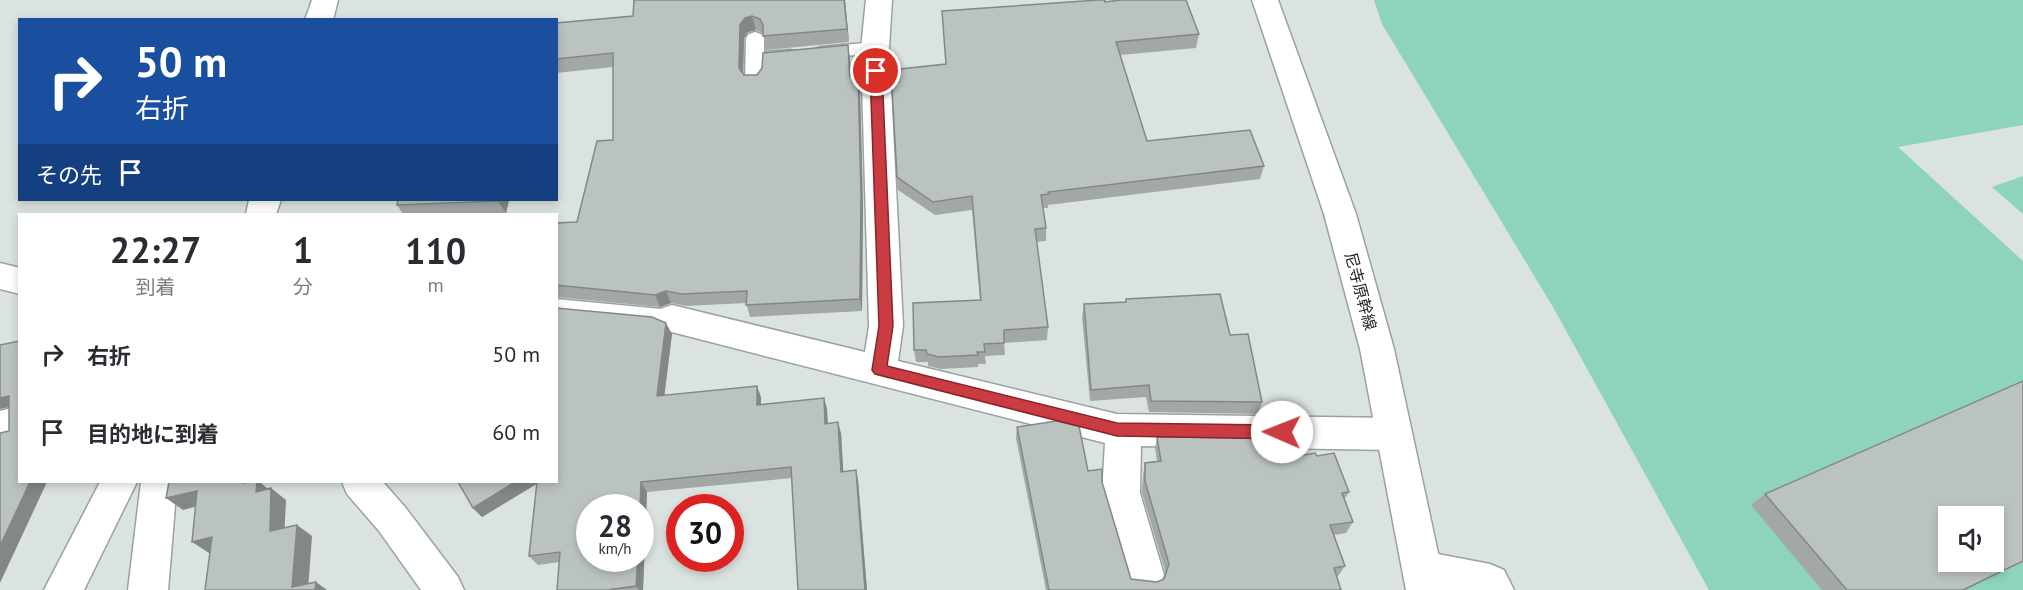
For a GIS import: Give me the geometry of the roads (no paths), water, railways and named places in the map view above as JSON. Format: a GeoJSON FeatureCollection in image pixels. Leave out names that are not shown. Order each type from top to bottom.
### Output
{"type":"FeatureCollection","features":[{"type":"Feature","properties":{"kind":"street"},"geometry":{"type":"LineString","coordinates":[[320,18],[325,0]]}},
{"type":"Feature","properties":{"kind":"street"},"geometry":{"type":"LineString","coordinates":[[879,0],[875,48],[886,326],[880,370]]}},
{"type":"Feature","properties":{"kind":"street","name":"尼寺原幹線"},"geometry":{"type":"LineString","coordinates":[[1265,0],[1341,214],[1377,349],[1424,580]]}},
{"type":"Feature","properties":{"kind":"street"},"geometry":{"type":"LineString","coordinates":[[0,276],[18,280]]}},
{"type":"Feature","properties":{"kind":"street"},"geometry":{"type":"LineString","coordinates":[[672,318],[1117,430],[1393,434]]}},
{"type":"Feature","properties":{"kind":"street"},"geometry":{"type":"LineString","coordinates":[[0,427],[18,422]]}},
{"type":"Feature","properties":{"kind":"street"},"geometry":{"type":"LineString","coordinates":[[1124,429],[1121,493],[1145,575]]}},
{"type":"Feature","properties":{"kind":"street"},"geometry":{"type":"LineString","coordinates":[[64,590],[118,483]]}},
{"type":"Feature","properties":{"kind":"street"},"geometry":{"type":"LineString","coordinates":[[148,590],[159,483]]}},
{"type":"Feature","properties":{"kind":"street"},"geometry":{"type":"LineString","coordinates":[[361,483],[392,519],[444,590]]}},
{"type":"Feature","properties":{"kind":"street"},"geometry":{"type":"LineString","coordinates":[[1424,580],[1490,583],[1494,590]]}},
{"type":"Feature","properties":{"kind":"lane"},"geometry":{"type":"LineString","coordinates":[[754,81],[755,38]]}},
{"type":"Feature","properties":{"kind":"lane"},"geometry":{"type":"LineString","coordinates":[[755,59],[875,48]]}},
{"type":"Feature","properties":{"kind":"lane"},"geometry":{"type":"LineString","coordinates":[[558,308],[672,318]]}}]}
